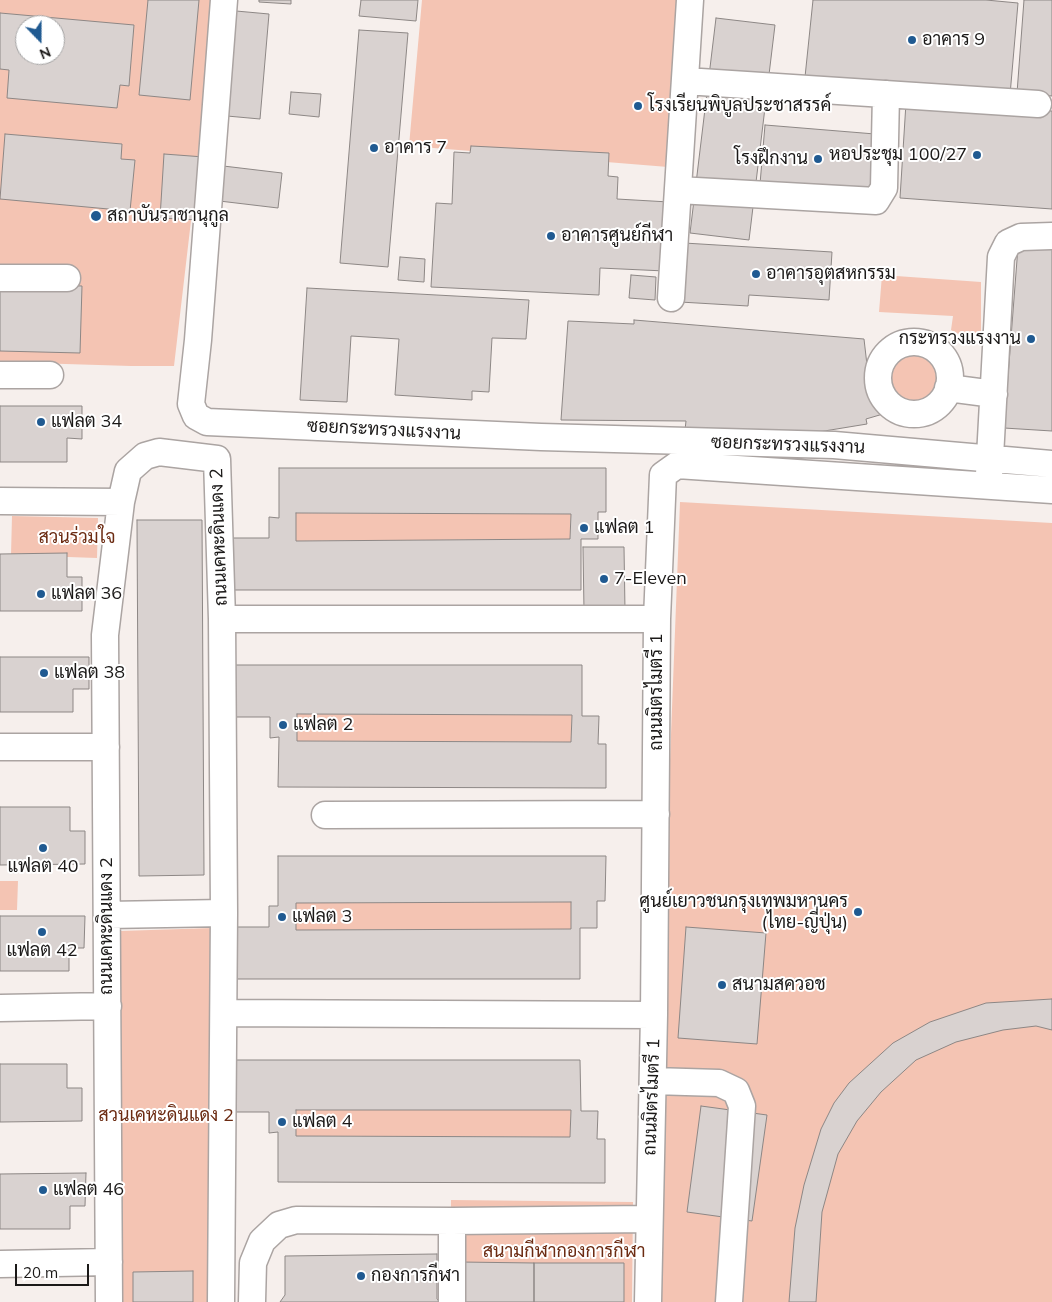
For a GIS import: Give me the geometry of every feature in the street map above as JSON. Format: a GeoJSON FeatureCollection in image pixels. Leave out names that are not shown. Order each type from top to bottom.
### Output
{"type":"FeatureCollection","features":[{"type":"Feature","properties":{"kind":"street","name":"ซอยกระทรวงแรงงาน"},"geometry":{"type":"LineString","coordinates":[[224,0],[198,340],[191,404],[196,416],[207,422],[541,437],[834,446],[1052,464]]}},
{"type":"Feature","properties":{"kind":"street"},"geometry":{"type":"LineString","coordinates":[[671,298],[690,0]]}},
{"type":"Feature","properties":{"kind":"street"},"geometry":{"type":"LineString","coordinates":[[685,81],[1038,104]]}},
{"type":"Feature","properties":{"kind":"street"},"geometry":{"type":"LineString","coordinates":[[678,190],[876,201],[884,188],[886,94]]}},
{"type":"Feature","properties":{"kind":"street"},"geometry":{"type":"LineString","coordinates":[[989,486],[1001,257],[1008,243],[1021,237],[1052,236]]}},
{"type":"Feature","properties":{"kind":"street"},"geometry":{"type":"LineString","coordinates":[[0,278],[67,278]]}},
{"type":"Feature","properties":{"kind":"street"},"geometry":{"type":"LineString","coordinates":[[917,342],[928,345],[938,351],[946,361],[949,372],[948,388],[938,404],[928,411],[916,414],[904,412],[894,408],[885,399],[880,389],[878,377],[880,365],[894,347],[905,343],[917,342]]}},
{"type":"Feature","properties":{"kind":"street"},"geometry":{"type":"LineString","coordinates":[[0,375],[50,375]]}},
{"type":"Feature","properties":{"kind":"street"},"geometry":{"type":"LineString","coordinates":[[948,388],[994,394]]}},
{"type":"Feature","properties":{"kind":"street"},"geometry":{"type":"LineString","coordinates":[[902,451],[904,412]]}},
{"type":"Feature","properties":{"kind":"street","name":"ถนนเคหะดินแดง 2"},"geometry":{"type":"LineString","coordinates":[[109,1302],[105,636],[121,502],[128,471],[145,456],[159,452],[217,459],[222,619],[224,913],[221,1302]]}},
{"type":"Feature","properties":{"kind":"street","name":"ถนนมิตรไมตรี 1"},"geometry":{"type":"LineString","coordinates":[[648,1302],[654,1015],[657,619],[663,475],[677,465],[1052,490]]}},
{"type":"Feature","properties":{"kind":"street"},"geometry":{"type":"LineString","coordinates":[[0,501],[121,502]]}},
{"type":"Feature","properties":{"kind":"street"},"geometry":{"type":"LineString","coordinates":[[222,619],[657,619]]}},
{"type":"Feature","properties":{"kind":"street"},"geometry":{"type":"LineString","coordinates":[[0,748],[106,747]]}},
{"type":"Feature","properties":{"kind":"street"},"geometry":{"type":"LineString","coordinates":[[325,816],[656,814]]}},
{"type":"Feature","properties":{"kind":"street"},"geometry":{"type":"LineString","coordinates":[[107,915],[224,913]]}},
{"type":"Feature","properties":{"kind":"street"},"geometry":{"type":"LineString","coordinates":[[0,1008],[108,1006]]}},
{"type":"Feature","properties":{"kind":"street"},"geometry":{"type":"LineString","coordinates":[[224,1013],[654,1015]]}},
{"type":"Feature","properties":{"kind":"street"},"geometry":{"type":"LineString","coordinates":[[653,1081],[719,1083],[736,1091],[742,1106],[729,1302]]}},
{"type":"Feature","properties":{"kind":"street"},"geometry":{"type":"LineString","coordinates":[[252,1302],[253,1263],[262,1241],[279,1225],[296,1220],[649,1219]]}},
{"type":"Feature","properties":{"kind":"street"},"geometry":{"type":"LineString","coordinates":[[452,1221],[452,1302]]}},
{"type":"Feature","properties":{"kind":"street"},"geometry":{"type":"LineString","coordinates":[[0,1264],[109,1262]]}},
{"type":"Feature","properties":{"kind":"green space","name":"สถาบันราชานุกูล"},"geometry":{"type":"Polygon","coordinates":[[[0,0],[213,0],[216,7],[174,366],[0,362],[0,0]]]}},
{"type":"Feature","properties":{"kind":"green space"},"geometry":{"type":"Polygon","coordinates":[[[422,0],[682,0],[668,167],[409,146],[422,0]]]}},
{"type":"Feature","properties":{"kind":"green space"},"geometry":{"type":"Polygon","coordinates":[[[882,275],[981,282],[981,336],[964,337],[951,330],[953,316],[879,312],[882,275]]]}},
{"type":"Feature","properties":{"kind":"green space"},"geometry":{"type":"Polygon","coordinates":[[[910,353],[920,353],[929,357],[935,363],[938,368],[938,386],[929,397],[920,401],[910,401],[901,397],[895,391],[891,382],[891,372],[895,363],[901,357],[910,353]]]}},
{"type":"Feature","properties":{"kind":"green space","name":"ศูนย์เยาวชนกรุงเทพมหานคร (ไทย-ญี่ปุ่น)"},"geometry":{"type":"Polygon","coordinates":[[[680,502],[1052,523],[1052,1302],[649,1302],[680,502]]]}},
{"type":"Feature","properties":{"kind":"green space"},"geometry":{"type":"Polygon","coordinates":[[[296,513],[571,514],[570,539],[296,541],[296,513]]]}},
{"type":"Feature","properties":{"kind":"green space","name":"สวนร่วมใจ"},"geometry":{"type":"Polygon","coordinates":[[[12,516],[98,518],[97,558],[11,555],[12,516]]]}},
{"type":"Feature","properties":{"kind":"green space"},"geometry":{"type":"Polygon","coordinates":[[[297,714],[572,715],[571,742],[297,741],[297,714]]]}},
{"type":"Feature","properties":{"kind":"green space"},"geometry":{"type":"Polygon","coordinates":[[[0,881],[18,881],[17,910],[0,910],[0,881]]]}},
{"type":"Feature","properties":{"kind":"green space"},"geometry":{"type":"Polygon","coordinates":[[[571,902],[571,929],[296,930],[296,903],[571,902]]]}},
{"type":"Feature","properties":{"kind":"green space","name":"สวนเคหะดินแดง 2"},"geometry":{"type":"Polygon","coordinates":[[[213,928],[213,1302],[118,1302],[120,931],[213,928]]]}},
{"type":"Feature","properties":{"kind":"green space"},"geometry":{"type":"Polygon","coordinates":[[[296,1110],[571,1110],[570,1137],[296,1136],[296,1110]]]}},
{"type":"Feature","properties":{"kind":"green space","name":"สนามกีฬากองการกีฬา"},"geometry":{"type":"Polygon","coordinates":[[[451,1200],[633,1202],[632,1302],[450,1302],[451,1200]]]}},
{"type":"Feature","properties":{"kind":"building"},"geometry":{"type":"Polygon","coordinates":[[[148,0],[199,0],[190,100],[139,95],[148,0]]]}},
{"type":"Feature","properties":{"kind":"building"},"geometry":{"type":"Polygon","coordinates":[[[259,0],[291,0],[291,4],[259,2],[259,0]]]}},
{"type":"Feature","properties":{"kind":"building"},"geometry":{"type":"Polygon","coordinates":[[[361,0],[418,0],[416,21],[359,16],[361,0]]]}},
{"type":"Feature","properties":{"kind":"building","name":"อาคาร 9"},"geometry":{"type":"Polygon","coordinates":[[[813,0],[986,0],[1018,3],[1010,95],[805,77],[813,0]]]}},
{"type":"Feature","properties":{"kind":"building"},"geometry":{"type":"Polygon","coordinates":[[[1024,0],[1052,0],[1052,96],[1017,93],[1024,0]]]}},
{"type":"Feature","properties":{"kind":"building"},"geometry":{"type":"Polygon","coordinates":[[[236,11],[269,14],[260,119],[227,116],[236,11]]]}},
{"type":"Feature","properties":{"kind":"building"},"geometry":{"type":"Polygon","coordinates":[[[0,13],[22,15],[15,15],[15,65],[65,65],[65,19],[134,25],[129,86],[120,85],[117,108],[7,98],[9,70],[0,69],[0,13]]]}},
{"type":"Feature","properties":{"kind":"building"},"geometry":{"type":"Polygon","coordinates":[[[716,18],[775,25],[749,240],[690,233],[716,18]]]}},
{"type":"Feature","properties":{"kind":"building","name":"อาคาร 7"},"geometry":{"type":"Polygon","coordinates":[[[359,30],[408,33],[388,267],[340,263],[359,30]]]}},
{"type":"Feature","properties":{"kind":"building"},"geometry":{"type":"Polygon","coordinates":[[[291,92],[321,94],[319,117],[289,114],[291,92]]]}},
{"type":"Feature","properties":{"kind":"building","name":"หอประชุม 100/27"},"geometry":{"type":"Polygon","coordinates":[[[906,103],[1052,111],[1052,209],[900,198],[906,103]]]}},
{"type":"Feature","properties":{"kind":"building","name":"โรงฝึกงาน"},"geometry":{"type":"Polygon","coordinates":[[[765,125],[875,134],[870,193],[760,184],[765,125]]]}},
{"type":"Feature","properties":{"kind":"building"},"geometry":{"type":"Polygon","coordinates":[[[5,134],[122,144],[121,159],[135,160],[130,211],[0,199],[5,134]]]}},
{"type":"Feature","properties":{"kind":"building","name":"อาคารศูนย์กีฬา"},"geometry":{"type":"Polygon","coordinates":[[[471,146],[609,153],[608,176],[618,177],[617,199],[669,202],[665,271],[600,268],[599,295],[431,287],[436,203],[452,204],[454,152],[470,153],[471,146]]]}},
{"type":"Feature","properties":{"kind":"building"},"geometry":{"type":"Polygon","coordinates":[[[164,154],[204,157],[199,220],[160,218],[164,154]]]}},
{"type":"Feature","properties":{"kind":"building"},"geometry":{"type":"Polygon","coordinates":[[[215,165],[282,173],[278,208],[211,200],[215,165]]]}},
{"type":"Feature","properties":{"kind":"building","name":"อาคารอุตสหกรรม"},"geometry":{"type":"Polygon","coordinates":[[[684,243],[832,252],[829,300],[749,295],[748,306],[680,302],[684,243]]]}},
{"type":"Feature","properties":{"kind":"building","name":"กระทรวงแรงงาน"},"geometry":{"type":"Polygon","coordinates":[[[1018,247],[1052,249],[1052,431],[1004,428],[1018,247]]]}},
{"type":"Feature","properties":{"kind":"building"},"geometry":{"type":"Polygon","coordinates":[[[400,257],[425,259],[424,282],[398,280],[400,257]]]}},
{"type":"Feature","properties":{"kind":"building"},"geometry":{"type":"Polygon","coordinates":[[[631,275],[656,277],[655,300],[629,298],[631,275]]]}},
{"type":"Feature","properties":{"kind":"building"},"geometry":{"type":"Polygon","coordinates":[[[0,283],[82,286],[80,353],[0,351],[0,283]]]}},
{"type":"Feature","properties":{"kind":"building"},"geometry":{"type":"Polygon","coordinates":[[[307,288],[529,300],[526,339],[492,338],[489,392],[472,391],[472,400],[395,395],[399,339],[351,336],[347,402],[300,400],[307,288]]]}},
{"type":"Feature","properties":{"kind":"building"},"geometry":{"type":"Polygon","coordinates":[[[634,320],[864,339],[867,365],[871,364],[883,414],[866,419],[867,424],[800,435],[685,430],[686,421],[561,420],[568,321],[634,324],[634,320]]]}},
{"type":"Feature","properties":{"kind":"building","name":"แฟลต 34"},"geometry":{"type":"Polygon","coordinates":[[[0,406],[82,406],[82,439],[67,438],[67,462],[0,462],[0,406]]]}},
{"type":"Feature","properties":{"kind":"building","name":"แฟลต 1"},"geometry":{"type":"Polygon","coordinates":[[[279,468],[606,468],[606,512],[598,512],[598,539],[581,539],[581,590],[230,590],[230,538],[269,538],[269,517],[279,518],[279,468]],[[296,513],[296,541],[570,539],[571,514],[296,513]]]}},
{"type":"Feature","properties":{"kind":"building"},"geometry":{"type":"Polygon","coordinates":[[[137,520],[202,520],[204,875],[139,876],[137,520]]]}},
{"type":"Feature","properties":{"kind":"building","name":"7-Eleven"},"geometry":{"type":"Polygon","coordinates":[[[583,547],[624,547],[625,611],[584,611],[583,547]]]}},
{"type":"Feature","properties":{"kind":"building","name":"แฟลต 36"},"geometry":{"type":"Polygon","coordinates":[[[67,553],[67,577],[82,577],[82,611],[0,611],[0,554],[67,553]]]}},
{"type":"Feature","properties":{"kind":"building","name":"แฟลต 38"},"geometry":{"type":"Polygon","coordinates":[[[0,657],[89,657],[89,689],[73,689],[73,712],[0,712],[0,657]]]}},
{"type":"Feature","properties":{"kind":"building","name":"แฟลต 2"},"geometry":{"type":"Polygon","coordinates":[[[231,665],[582,665],[582,716],[599,716],[598,744],[606,744],[606,788],[278,787],[279,737],[270,738],[270,717],[231,717],[231,665]],[[297,714],[297,741],[571,742],[572,715],[297,714]]]}},
{"type":"Feature","properties":{"kind":"building","name":"แฟลต 40"},"geometry":{"type":"Polygon","coordinates":[[[0,807],[70,807],[70,831],[85,831],[85,864],[0,865],[0,807]]]}},
{"type":"Feature","properties":{"kind":"building","name":"แฟลต 3"},"geometry":{"type":"Polygon","coordinates":[[[278,856],[606,856],[605,901],[597,901],[597,928],[580,928],[580,979],[230,979],[230,927],[269,927],[269,906],[278,906],[278,856]],[[571,902],[296,903],[296,930],[571,929],[571,902]]]}},
{"type":"Feature","properties":{"kind":"building","name":"แฟลต 42"},"geometry":{"type":"Polygon","coordinates":[[[0,916],[85,916],[84,948],[69,948],[69,971],[0,971],[0,916]]]}},
{"type":"Feature","properties":{"kind":"building","name":"สนามสควอช"},"geometry":{"type":"Polygon","coordinates":[[[686,927],[766,933],[757,1044],[678,1038],[686,927]]]}},
{"type":"Feature","properties":{"kind":"building"},"geometry":{"type":"Polygon","coordinates":[[[1052,999],[1052,1030],[1036,1026],[1003,1030],[956,1042],[916,1060],[881,1092],[857,1121],[838,1154],[822,1212],[816,1302],[789,1302],[795,1228],[804,1185],[821,1129],[834,1103],[849,1083],[893,1043],[930,1022],[986,1003],[1052,999]]]}},
{"type":"Feature","properties":{"kind":"building","name":"แฟลต 4"},"geometry":{"type":"Polygon","coordinates":[[[230,1060],[580,1060],[581,1111],[598,1111],[597,1139],[605,1139],[605,1183],[278,1182],[278,1132],[269,1133],[269,1112],[230,1112],[230,1060]],[[296,1110],[296,1136],[570,1137],[571,1110],[296,1110]]]}},
{"type":"Feature","properties":{"kind":"building"},"geometry":{"type":"Polygon","coordinates":[[[0,1064],[67,1064],[67,1088],[82,1088],[82,1121],[0,1122],[0,1064]]]}},
{"type":"Feature","properties":{"kind":"building"},"geometry":{"type":"Polygon","coordinates":[[[701,1106],[767,1115],[752,1221],[687,1212],[701,1106]]]}},
{"type":"Feature","properties":{"kind":"building","name":"แฟลต 46"},"geometry":{"type":"Polygon","coordinates":[[[86,1173],[85,1206],[70,1206],[70,1229],[0,1229],[0,1174],[86,1173]]]}},
{"type":"Feature","properties":{"kind":"building","name":"กองการกีฬา"},"geometry":{"type":"Polygon","coordinates":[[[437,1254],[437,1299],[440,1302],[280,1302],[285,1295],[285,1256],[437,1254]]]}},
{"type":"Feature","properties":{"kind":"building"},"geometry":{"type":"Polygon","coordinates":[[[460,1262],[534,1263],[534,1302],[460,1302],[460,1262]]]}},
{"type":"Feature","properties":{"kind":"building"},"geometry":{"type":"Polygon","coordinates":[[[534,1263],[624,1263],[624,1302],[534,1302],[534,1263]]]}},
{"type":"Feature","properties":{"kind":"building"},"geometry":{"type":"Polygon","coordinates":[[[193,1271],[193,1302],[133,1302],[133,1272],[193,1271]]]}},
{"type":"Feature","properties":{"kind":"place","name":"อาคาร 9"},"geometry":{"type":"Point","coordinates":[912,40]}},
{"type":"Feature","properties":{"kind":"place","name":"โรงเรียนพิบูลประชาสรรค์"},"geometry":{"type":"Point","coordinates":[638,106]}},
{"type":"Feature","properties":{"kind":"place","name":"อาคาร 7"},"geometry":{"type":"Point","coordinates":[374,148]}},
{"type":"Feature","properties":{"kind":"place","name":"หอประชุม 100/27"},"geometry":{"type":"Point","coordinates":[977,155]}},
{"type":"Feature","properties":{"kind":"place","name":"โรงฝึกงาน"},"geometry":{"type":"Point","coordinates":[818,159]}},
{"type":"Feature","properties":{"kind":"place","name":"สถาบันราชานุกูล"},"geometry":{"type":"Point","coordinates":[96,216]}},
{"type":"Feature","properties":{"kind":"place","name":"อาคารศูนย์กีฬา"},"geometry":{"type":"Point","coordinates":[551,236]}},
{"type":"Feature","properties":{"kind":"place","name":"อาคารอุตสหกรรม"},"geometry":{"type":"Point","coordinates":[756,274]}},
{"type":"Feature","properties":{"kind":"place","name":"กระทรวงแรงงาน"},"geometry":{"type":"Point","coordinates":[1031,339]}},
{"type":"Feature","properties":{"kind":"place","name":"แฟลต 34"},"geometry":{"type":"Point","coordinates":[41,422]}},
{"type":"Feature","properties":{"kind":"place","name":"แฟลต 1"},"geometry":{"type":"Point","coordinates":[584,528]}},
{"type":"Feature","properties":{"kind":"place","name":"7-Eleven"},"geometry":{"type":"Point","coordinates":[604,579]}},
{"type":"Feature","properties":{"kind":"place","name":"แฟลต 36"},"geometry":{"type":"Point","coordinates":[41,594]}},
{"type":"Feature","properties":{"kind":"place","name":"แฟลต 38"},"geometry":{"type":"Point","coordinates":[44,673]}},
{"type":"Feature","properties":{"kind":"place","name":"แฟลต 2"},"geometry":{"type":"Point","coordinates":[283,725]}},
{"type":"Feature","properties":{"kind":"place","name":"แฟลต 40"},"geometry":{"type":"Point","coordinates":[43,848]}},
{"type":"Feature","properties":{"kind":"place","name":"ศูนย์เยาวชนกรุงเทพมหานคร (ไทย-ญี่ปุ่น)"},"geometry":{"type":"Point","coordinates":[858,912]}},
{"type":"Feature","properties":{"kind":"place","name":"แฟลต 3"},"geometry":{"type":"Point","coordinates":[282,917]}},
{"type":"Feature","properties":{"kind":"place","name":"แฟลต 42"},"geometry":{"type":"Point","coordinates":[42,932]}},
{"type":"Feature","properties":{"kind":"place","name":"สนามสควอช"},"geometry":{"type":"Point","coordinates":[722,985]}},
{"type":"Feature","properties":{"kind":"place","name":"แฟลต 4"},"geometry":{"type":"Point","coordinates":[282,1122]}},
{"type":"Feature","properties":{"kind":"place","name":"แฟลต 46"},"geometry":{"type":"Point","coordinates":[43,1190]}},
{"type":"Feature","properties":{"kind":"place","name":"กองการกีฬา"},"geometry":{"type":"Point","coordinates":[361,1276]}}]}
